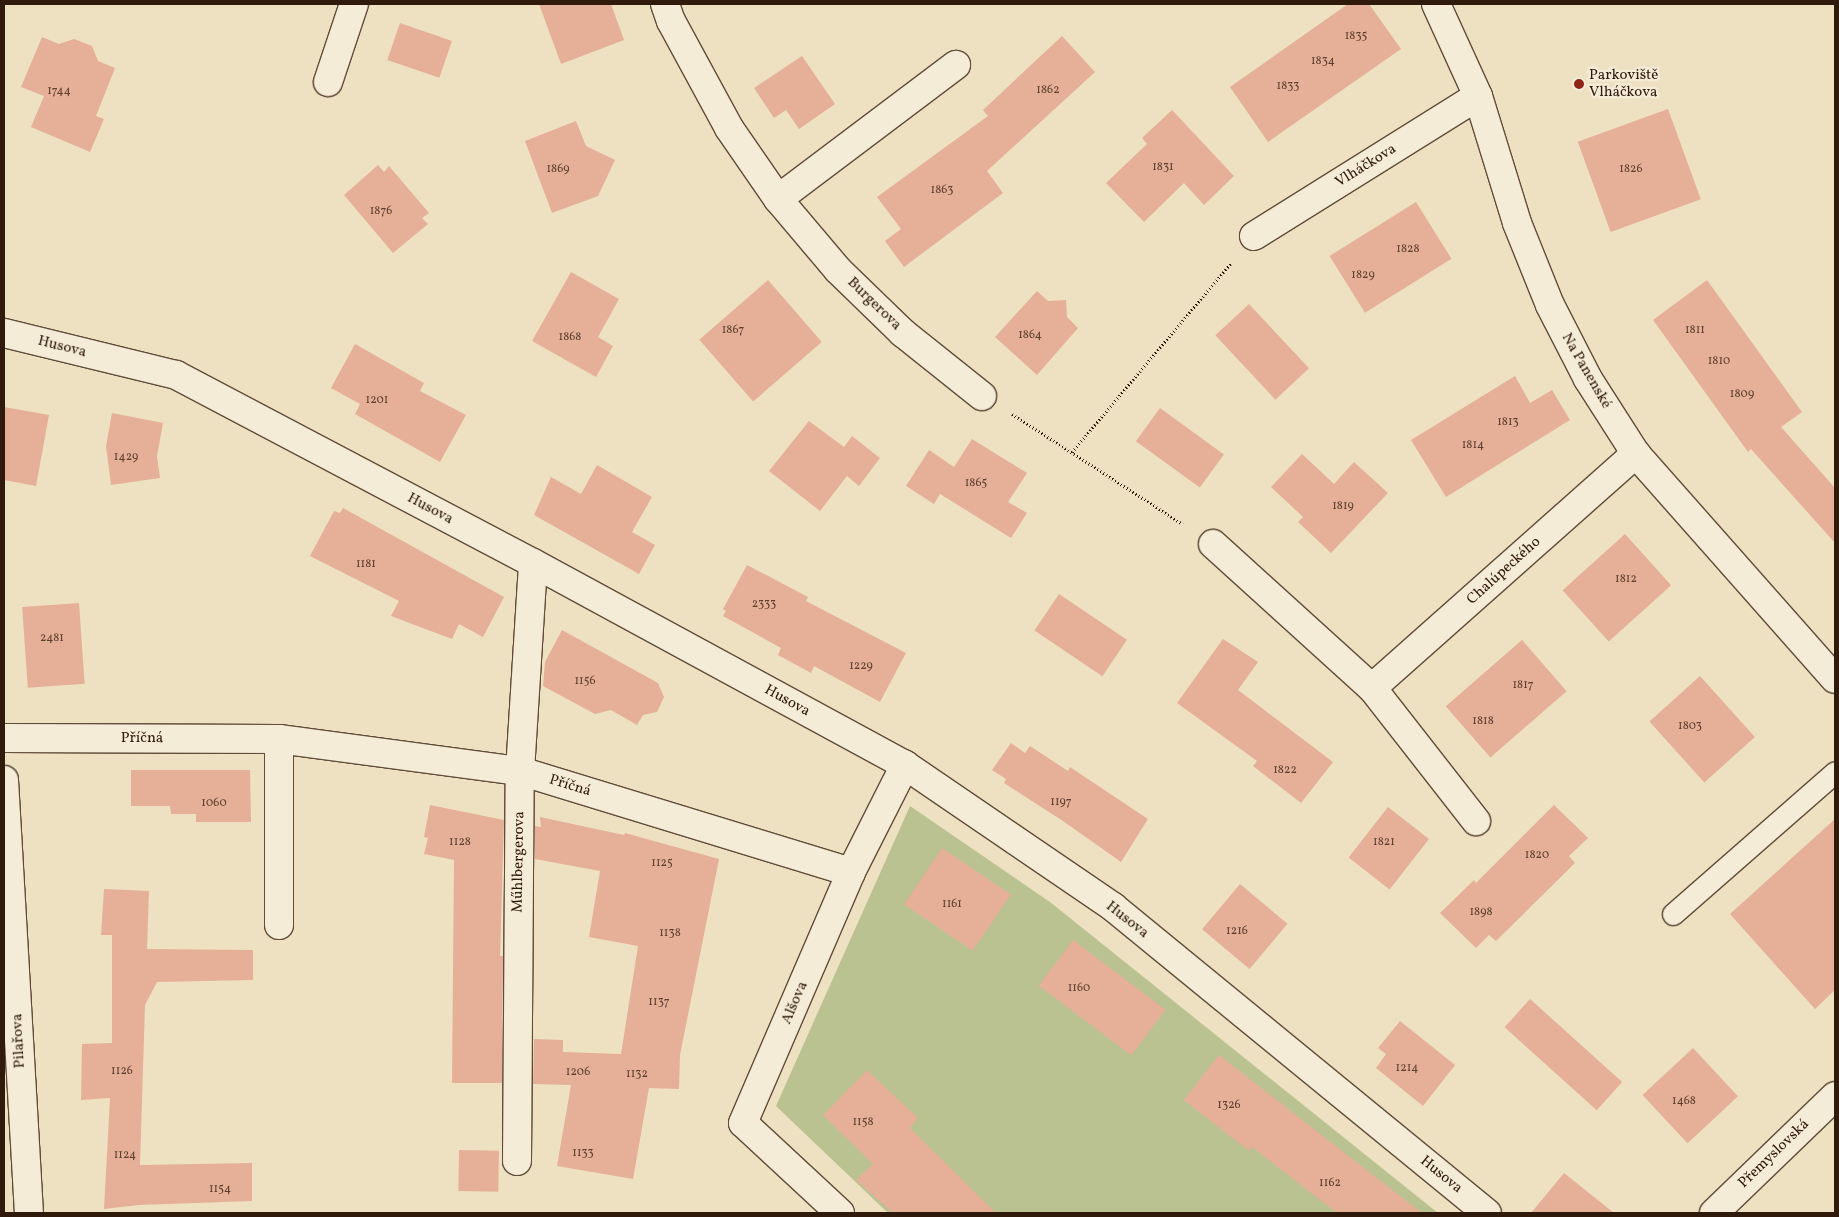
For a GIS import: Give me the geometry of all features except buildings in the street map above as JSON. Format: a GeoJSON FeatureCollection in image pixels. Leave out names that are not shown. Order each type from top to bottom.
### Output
{"type":"FeatureCollection","features":[{"type":"Feature","properties":{"kind":"street"},"geometry":{"type":"LineString","coordinates":[[328,82],[354,4]]}},
{"type":"Feature","properties":{"kind":"street","name":"Burgerova"},"geometry":{"type":"LineString","coordinates":[[664,4],[729,128],[778,199],[838,270],[902,333],[982,396]]}},
{"type":"Feature","properties":{"kind":"street","name":"Na Panenské"},"geometry":{"type":"LineString","coordinates":[[1436,4],[1478,96],[1516,223],[1550,306],[1588,379],[1636,454],[1835,679]]}},
{"type":"Feature","properties":{"kind":"street"},"geometry":{"type":"LineString","coordinates":[[778,199],[956,65]]}},
{"type":"Feature","properties":{"kind":"street","name":"Vlháčkova"},"geometry":{"type":"LineString","coordinates":[[1254,236],[1478,96]]}},
{"type":"Feature","properties":{"kind":"street","name":"Husova"},"geometry":{"type":"LineString","coordinates":[[4,333],[176,375],[533,563],[904,765],[1113,907],[1487,1213]]}},
{"type":"Feature","properties":{"kind":"street","name":"Chalúpeckého"},"geometry":{"type":"LineString","coordinates":[[1372,688],[1636,454]]}},
{"type":"Feature","properties":{"kind":"street"},"geometry":{"type":"LineString","coordinates":[[1213,544],[1372,688],[1476,820]]}},
{"type":"Feature","properties":{"kind":"street","name":"Műhlbergerova"},"geometry":{"type":"LineString","coordinates":[[517,1162],[520,771],[533,563]]}},
{"type":"Feature","properties":{"kind":"street","name":"Příčná"},"geometry":{"type":"LineString","coordinates":[[4,738],[280,740],[520,771],[851,872]]}},
{"type":"Feature","properties":{"kind":"street"},"geometry":{"type":"LineString","coordinates":[[279,925],[280,740]]}},
{"type":"Feature","properties":{"kind":"street","name":"Alšova"},"geometry":{"type":"LineString","coordinates":[[840,1213],[743,1123],[851,872],[904,765]]}},
{"type":"Feature","properties":{"kind":"street","name":"Pilařova"},"geometry":{"type":"LineString","coordinates":[[4,780],[30,1213]]}},
{"type":"Feature","properties":{"kind":"street","name":"Přemyslovská"},"geometry":{"type":"LineString","coordinates":[[1714,1213],[1835,1096]]}},
{"type":"Feature","properties":{"kind":"lane"},"geometry":{"type":"LineString","coordinates":[[1673,914],[1835,772]]}},
{"type":"Feature","properties":{"kind":"path"},"geometry":{"type":"LineString","coordinates":[[1072,452],[1254,236]]}},
{"type":"Feature","properties":{"kind":"path"},"geometry":{"type":"LineString","coordinates":[[982,396],[1213,544]]}},
{"type":"Feature","properties":{"kind":"green space"},"geometry":{"type":"Polygon","coordinates":[[[910,806],[1050,902],[1438,1213],[888,1213],[776,1106],[910,806]]]}},
{"type":"Feature","properties":{"kind":"place","name":"Parkoviště Vlháčkova"},"geometry":{"type":"Point","coordinates":[1579,84]}}]}
